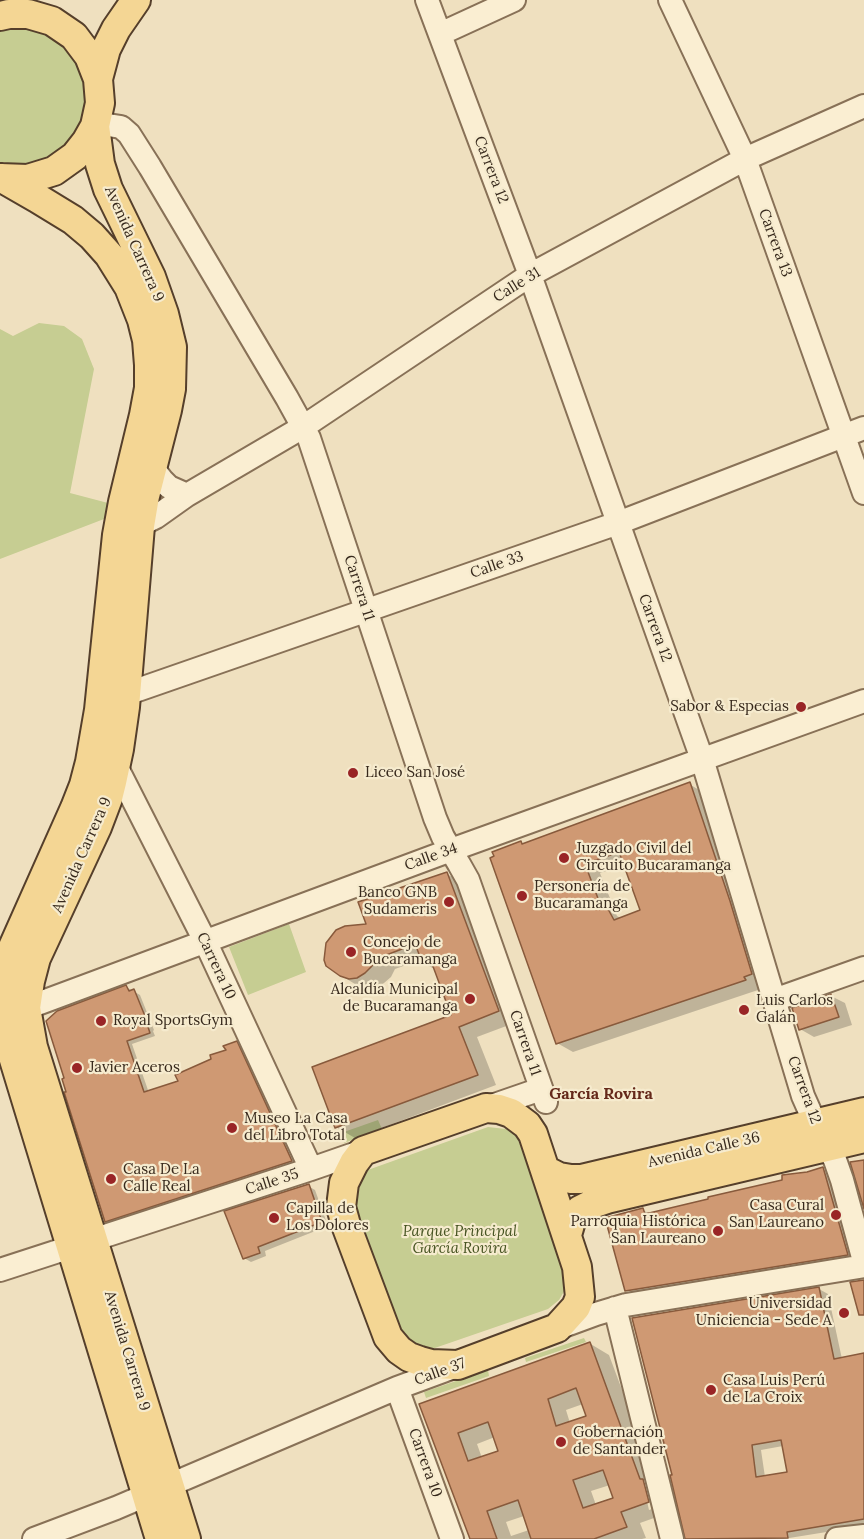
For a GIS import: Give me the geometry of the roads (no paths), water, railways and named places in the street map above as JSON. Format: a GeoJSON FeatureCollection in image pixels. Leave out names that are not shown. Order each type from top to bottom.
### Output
{"type":"FeatureCollection","features":[{"type":"Feature","properties":{"kind":"main road"},"geometry":{"type":"LineString","coordinates":[[0,14],[28,0]]}},
{"type":"Feature","properties":{"kind":"main road"},"geometry":{"type":"LineString","coordinates":[[98,79],[106,49],[116,29],[136,0]]}},
{"type":"Feature","properties":{"kind":"main road"},"geometry":{"type":"LineString","coordinates":[[0,14],[28,14],[52,21],[74,36],[90,56],[98,79],[100,103],[95,126],[87,142],[75,156],[54,171],[28,179],[1,178]]}},
{"type":"Feature","properties":{"kind":"main road","name":"Avenida Carrera 9"},"geometry":{"type":"LineString","coordinates":[[95,126],[103,176],[151,277],[164,314],[172,348],[171,389],[145,496],[128,531],[90,762],[84,785],[2,969],[3,989],[10,1014],[33,1047],[82,1244],[158,1491],[186,1539]]}},
{"type":"Feature","properties":{"kind":"main road","name":"Avenida Carrera 9"},"geometry":{"type":"LineString","coordinates":[[1,178],[73,220],[109,255],[129,287],[142,320],[148,357],[148,388],[144,415],[123,502],[128,531],[126,694],[116,766],[108,798],[97,827],[36,958],[30,981],[10,1014]]}},
{"type":"Feature","properties":{"kind":"main road"},"geometry":{"type":"LineString","coordinates":[[486,1108],[511,1113],[527,1125],[534,1137],[577,1266],[580,1297],[576,1307],[556,1328]]}},
{"type":"Feature","properties":{"kind":"main road","name":"Calle 35"},"geometry":{"type":"LineString","coordinates":[[363,1151],[486,1108]]}},
{"type":"Feature","properties":{"kind":"main road","name":"Avenida Calle 36"},"geometry":{"type":"LineString","coordinates":[[567,1235],[571,1221],[580,1210],[592,1204],[822,1135],[864,1112]]}},
{"type":"Feature","properties":{"kind":"main road","name":"Avenida Calle 36"},"geometry":{"type":"LineString","coordinates":[[545,1170],[559,1177],[581,1179],[822,1135],[864,1138]]}},
{"type":"Feature","properties":{"kind":"main road"},"geometry":{"type":"LineString","coordinates":[[363,1151],[344,1183],[341,1207],[388,1337],[399,1350],[409,1357],[431,1364],[458,1365]]}},
{"type":"Feature","properties":{"kind":"main road","name":"Calle 37"},"geometry":{"type":"LineString","coordinates":[[458,1365],[556,1328]]}},
{"type":"Feature","properties":{"kind":"main road","name":"Avenida Carrera 9"},"geometry":{"type":"LineString","coordinates":[[158,1491],[160,1539]]}},
{"type":"Feature","properties":{"kind":"street","name":"Carrera 12"},"geometry":{"type":"LineString","coordinates":[[427,0],[530,275],[702,759],[803,1096],[835,1160],[864,1261]]}},
{"type":"Feature","properties":{"kind":"street"},"geometry":{"type":"LineString","coordinates":[[440,34],[514,0]]}},
{"type":"Feature","properties":{"kind":"street","name":"Carrera 13"},"geometry":{"type":"LineString","coordinates":[[670,0],[745,159],[854,432],[864,493]]}},
{"type":"Feature","properties":{"kind":"street","name":"Calle 31"},"geometry":{"type":"LineString","coordinates":[[128,531],[156,517],[187,495],[303,427],[530,275],[745,159],[864,106]]}},
{"type":"Feature","properties":{"kind":"street","name":"Carrera 11"},"geometry":{"type":"LineString","coordinates":[[95,126],[121,127],[129,134],[303,427],[312,448],[438,828],[468,880],[544,1095]]}},
{"type":"Feature","properties":{"kind":"street","name":"Calle 33"},"geometry":{"type":"LineString","coordinates":[[126,694],[618,523],[854,432]]}},
{"type":"Feature","properties":{"kind":"street"},"geometry":{"type":"LineString","coordinates":[[152,466],[170,487],[187,495]]}},
{"type":"Feature","properties":{"kind":"street","name":"Calle 34"},"geometry":{"type":"LineString","coordinates":[[10,1014],[451,850],[864,701]]}},
{"type":"Feature","properties":{"kind":"street","name":"Carrera 10"},"geometry":{"type":"LineString","coordinates":[[116,766],[205,941],[311,1169]]}},
{"type":"Feature","properties":{"kind":"street"},"geometry":{"type":"LineString","coordinates":[[774,1000],[864,968]]}},
{"type":"Feature","properties":{"kind":"street","name":"Calle 35"},"geometry":{"type":"LineString","coordinates":[[486,1108],[544,1095]]}},
{"type":"Feature","properties":{"kind":"street","name":"Calle 35"},"geometry":{"type":"LineString","coordinates":[[0,1270],[363,1151]]}},
{"type":"Feature","properties":{"kind":"street","name":"Calle 37"},"geometry":{"type":"LineString","coordinates":[[556,1328],[615,1308],[864,1266]]}},
{"type":"Feature","properties":{"kind":"street"},"geometry":{"type":"LineString","coordinates":[[615,1308],[672,1539]]}},
{"type":"Feature","properties":{"kind":"street","name":"Calle 37"},"geometry":{"type":"LineString","coordinates":[[34,1539],[158,1491],[397,1388],[458,1365]]}},
{"type":"Feature","properties":{"kind":"street","name":"Carrera 10"},"geometry":{"type":"LineString","coordinates":[[397,1388],[453,1539]]}},
{"type":"Feature","properties":{"kind":"street"},"geometry":{"type":"LineString","coordinates":[[837,1539],[864,1536]]}},
{"type":"Feature","properties":{"kind":"place","name":"Sabor & Especias"},"geometry":{"type":"Point","coordinates":[801,707]}},
{"type":"Feature","properties":{"kind":"place","name":"Liceo San José"},"geometry":{"type":"Point","coordinates":[353,773]}},
{"type":"Feature","properties":{"kind":"place","name":"Juzgado Civil del Circuito Bucaramanga"},"geometry":{"type":"Point","coordinates":[564,858]}},
{"type":"Feature","properties":{"kind":"place","name":"Personería de Bucaramanga"},"geometry":{"type":"Point","coordinates":[522,896]}},
{"type":"Feature","properties":{"kind":"place","name":"Banco GNB Sudameris"},"geometry":{"type":"Point","coordinates":[449,902]}},
{"type":"Feature","properties":{"kind":"place","name":"Concejo de Bucaramanga"},"geometry":{"type":"Point","coordinates":[351,952]}},
{"type":"Feature","properties":{"kind":"place","name":"Alcaldía Municipal de Bucaramanga"},"geometry":{"type":"Point","coordinates":[470,999]}},
{"type":"Feature","properties":{"kind":"place","name":"Luis Carlos Galán"},"geometry":{"type":"Point","coordinates":[744,1010]}},
{"type":"Feature","properties":{"kind":"place","name":"Royal SportsGym"},"geometry":{"type":"Point","coordinates":[101,1021]}},
{"type":"Feature","properties":{"kind":"place","name":"Javier Aceros"},"geometry":{"type":"Point","coordinates":[77,1068]}},
{"type":"Feature","properties":{"kind":"place","name":"Museo La Casa del Libro Total"},"geometry":{"type":"Point","coordinates":[232,1128]}},
{"type":"Feature","properties":{"kind":"place","name":"Casa De La Calle Real"},"geometry":{"type":"Point","coordinates":[111,1179]}},
{"type":"Feature","properties":{"kind":"place","name":"Casa Cural San Laureano"},"geometry":{"type":"Point","coordinates":[836,1215]}},
{"type":"Feature","properties":{"kind":"place","name":"Capilla de Los Dolores"},"geometry":{"type":"Point","coordinates":[274,1218]}},
{"type":"Feature","properties":{"kind":"place","name":"Parroquia Histórica San Laureano"},"geometry":{"type":"Point","coordinates":[718,1231]}},
{"type":"Feature","properties":{"kind":"place","name":"Universidad Uniciencia - Sede A"},"geometry":{"type":"Point","coordinates":[844,1313]}},
{"type":"Feature","properties":{"kind":"place","name":"Casa Luis Perú de La Croix"},"geometry":{"type":"Point","coordinates":[711,1390]}},
{"type":"Feature","properties":{"kind":"place","name":"Gobernación de Santander"},"geometry":{"type":"Point","coordinates":[561,1442]}},
{"type":"Feature","properties":{"kind":"district","name":"García Rovira"},"geometry":{"type":"Point","coordinates":[601,1094]}},
{"type":"Feature","properties":{"kind":"park label","name":"Parque Principal García Rovira"},"geometry":{"type":"Point","coordinates":[460,1240]}}]}
